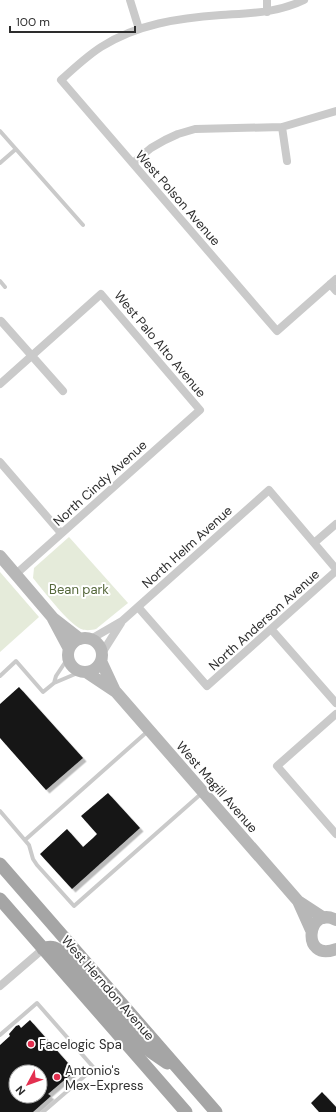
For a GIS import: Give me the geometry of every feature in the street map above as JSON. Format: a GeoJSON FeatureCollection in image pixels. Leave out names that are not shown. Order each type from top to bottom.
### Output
{"type":"FeatureCollection","features":[{"type":"Feature","properties":{"kind":"main road","name":"West Herndon Avenue"},"geometry":{"type":"LineString","coordinates":[[0,864],[216,1112]]}},
{"type":"Feature","properties":{"kind":"main road","name":"West Herndon Avenue"},"geometry":{"type":"LineString","coordinates":[[0,899],[186,1112]]}},
{"type":"Feature","properties":{"kind":"main road"},"geometry":{"type":"LineString","coordinates":[[43,949],[49,946],[53,947],[63,954],[142,1044],[183,1074]]}},
{"type":"Feature","properties":{"kind":"street"},"geometry":{"type":"LineString","coordinates":[[130,0],[139,29],[179,19],[267,12],[293,6],[304,0]]}},
{"type":"Feature","properties":{"kind":"street"},"geometry":{"type":"LineString","coordinates":[[267,0],[267,12]]}},
{"type":"Feature","properties":{"kind":"street","name":"West Polson Avenue"},"geometry":{"type":"LineString","coordinates":[[139,29],[102,47],[61,80],[277,331],[333,282]]}},
{"type":"Feature","properties":{"kind":"street"},"geometry":{"type":"LineString","coordinates":[[133,163],[151,148],[178,134],[194,130],[282,127],[336,111]]}},
{"type":"Feature","properties":{"kind":"street"},"geometry":{"type":"LineString","coordinates":[[282,127],[287,161]]}},
{"type":"Feature","properties":{"kind":"street"},"geometry":{"type":"LineString","coordinates":[[333,282],[336,291]]}},
{"type":"Feature","properties":{"kind":"street","name":"West Palo Alto Avenue"},"geometry":{"type":"LineString","coordinates":[[32,356],[101,294],[200,410]]}},
{"type":"Feature","properties":{"kind":"street"},"geometry":{"type":"LineString","coordinates":[[1,321],[63,391]]}},
{"type":"Feature","properties":{"kind":"street"},"geometry":{"type":"LineString","coordinates":[[0,384],[32,356]]}},
{"type":"Feature","properties":{"kind":"street","name":"North Cindy Avenue"},"geometry":{"type":"LineString","coordinates":[[16,574],[200,410]]}},
{"type":"Feature","properties":{"kind":"street"},"geometry":{"type":"LineString","coordinates":[[0,462],[61,533]]}},
{"type":"Feature","properties":{"kind":"street","name":"North Helm Avenue"},"geometry":{"type":"LineString","coordinates":[[86,639],[122,621],[269,490],[314,543]]}},
{"type":"Feature","properties":{"kind":"street"},"geometry":{"type":"LineString","coordinates":[[336,524],[314,543],[336,570]]}},
{"type":"Feature","properties":{"kind":"street"},"geometry":{"type":"LineString","coordinates":[[0,556],[53,618],[68,653],[71,665],[83,672],[97,667],[101,657],[100,647],[53,618]]}},
{"type":"Feature","properties":{"kind":"street","name":"North Anderson Avenue"},"geometry":{"type":"LineString","coordinates":[[138,607],[207,686],[336,570]]}},
{"type":"Feature","properties":{"kind":"street","name":"North Helm Avenue"},"geometry":{"type":"LineString","coordinates":[[101,657],[122,621]]}},
{"type":"Feature","properties":{"kind":"street"},"geometry":{"type":"LineString","coordinates":[[271,629],[336,703]]}},
{"type":"Feature","properties":{"kind":"street"},"geometry":{"type":"LineString","coordinates":[[68,653],[73,642],[86,639]]}},
{"type":"Feature","properties":{"kind":"street","name":"West Magill Avenue"},"geometry":{"type":"LineString","coordinates":[[101,657],[116,692],[298,901],[311,930],[313,943],[324,951],[334,951]]}},
{"type":"Feature","properties":{"kind":"street","name":"West Magill Avenue"},"geometry":{"type":"LineString","coordinates":[[83,672],[116,692]]}},
{"type":"Feature","properties":{"kind":"street"},"geometry":{"type":"LineString","coordinates":[[336,714],[277,766],[336,834]]}},
{"type":"Feature","properties":{"kind":"street","name":"West Magill Avenue"},"geometry":{"type":"LineString","coordinates":[[298,901],[332,919]]}},
{"type":"Feature","properties":{"kind":"street"},"geometry":{"type":"LineString","coordinates":[[311,930],[314,925],[332,919]]}},
{"type":"Feature","properties":{"kind":"street"},"geometry":{"type":"LineString","coordinates":[[0,986],[43,949]]}},
{"type":"Feature","properties":{"kind":"lane"},"geometry":{"type":"LineString","coordinates":[[0,131],[83,226]]}},
{"type":"Feature","properties":{"kind":"lane"},"geometry":{"type":"LineString","coordinates":[[0,163],[16,149]]}},
{"type":"Feature","properties":{"kind":"lane"},"geometry":{"type":"LineString","coordinates":[[0,281],[5,287]]}},
{"type":"Feature","properties":{"kind":"lane"},"geometry":{"type":"LineString","coordinates":[[54,683],[68,653]]}},
{"type":"Feature","properties":{"kind":"lane"},"geometry":{"type":"LineString","coordinates":[[0,676],[16,661],[43,692],[54,683],[83,672]]}},
{"type":"Feature","properties":{"kind":"lane"},"geometry":{"type":"LineString","coordinates":[[25,840],[149,730]]}},
{"type":"Feature","properties":{"kind":"lane"},"geometry":{"type":"LineString","coordinates":[[0,811],[32,849],[33,859],[37,865],[74,906],[203,792]]}},
{"type":"Feature","properties":{"kind":"lane"},"geometry":{"type":"LineString","coordinates":[[0,1035],[37,1003],[94,1068],[43,1112]]}},
{"type":"Feature","properties":{"kind":"green space","name":"Bean park"},"geometry":{"type":"Polygon","coordinates":[[[69,537],[128,603],[96,629],[85,630],[76,626],[56,606],[33,578],[34,568],[69,537]]]}},
{"type":"Feature","properties":{"kind":"green space"},"geometry":{"type":"Polygon","coordinates":[[[0,572],[39,617],[0,652],[0,572]]]}},
{"type":"Feature","properties":{"kind":"building"},"geometry":{"type":"Polygon","coordinates":[[[19,687],[83,758],[46,790],[0,738],[0,704],[19,687]]]}},
{"type":"Feature","properties":{"kind":"building"},"geometry":{"type":"Polygon","coordinates":[[[108,793],[140,828],[72,889],[40,854],[67,829],[83,847],[97,834],[81,816],[108,793]]]}},
{"type":"Feature","properties":{"kind":"building"},"geometry":{"type":"Polygon","coordinates":[[[30,1020],[75,1071],[48,1094],[48,1064],[8,1064],[8,1104],[42,1104],[33,1112],[0,1112],[0,1045],[10,1036],[9,1034],[16,1026],[19,1025],[21,1028],[30,1020]]]}},
{"type":"Feature","properties":{"kind":"building"},"geometry":{"type":"Polygon","coordinates":[[[322,1092],[336,1107],[336,1112],[319,1112],[311,1103],[322,1092]]]}},
{"type":"Feature","properties":{"kind":"place","name":"Facelogic Spa"},"geometry":{"type":"Point","coordinates":[31,1044]}},
{"type":"Feature","properties":{"kind":"place","name":"Antonio's Mex-Express"},"geometry":{"type":"Point","coordinates":[57,1077]}}]}
